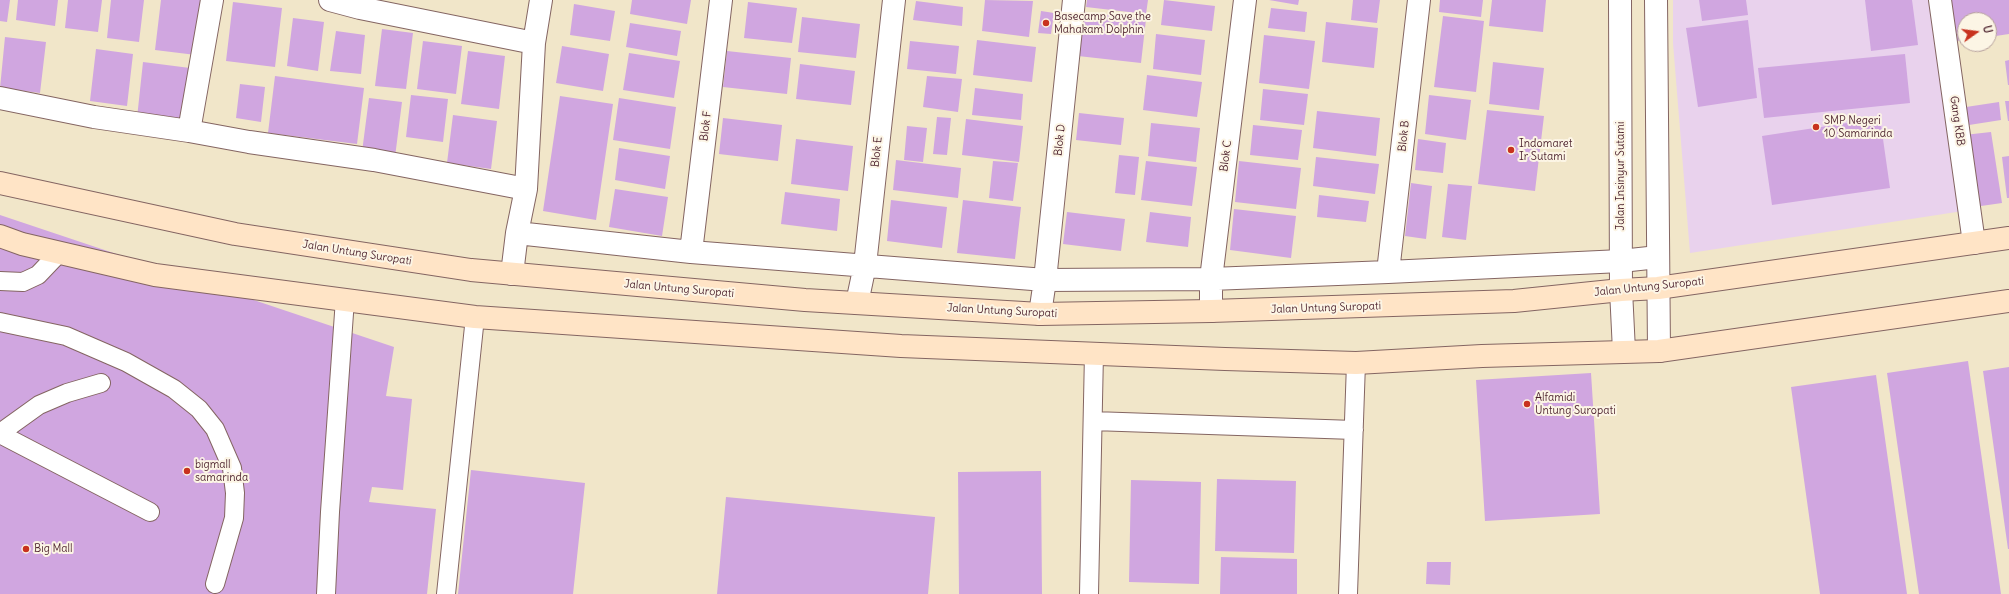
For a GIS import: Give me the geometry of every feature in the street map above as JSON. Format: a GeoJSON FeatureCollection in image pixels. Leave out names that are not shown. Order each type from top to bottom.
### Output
{"type":"FeatureCollection","features":[{"type":"Feature","properties":{"kind":"main road","name":"Jalan Untung Suropati"},"geometry":{"type":"LineString","coordinates":[[0,183],[234,234],[512,274],[857,303],[1040,314],[1212,311],[1514,301],[1621,290],[1658,288],[2009,238]]}},
{"type":"Feature","properties":{"kind":"main road"},"geometry":{"type":"LineString","coordinates":[[0,236],[22,244],[155,275],[475,317],[901,346],[1356,363],[1482,356],[1659,351],[2009,301]]}},
{"type":"Feature","properties":{"kind":"street"},"geometry":{"type":"LineString","coordinates":[[189,131],[212,0]]}},
{"type":"Feature","properties":{"kind":"street"},"geometry":{"type":"LineString","coordinates":[[330,0],[360,8],[534,43]]}},
{"type":"Feature","properties":{"kind":"street"},"geometry":{"type":"LineString","coordinates":[[512,274],[517,233],[526,189],[534,43],[541,0]]}},
{"type":"Feature","properties":{"kind":"street","name":"Blok F"},"geometry":{"type":"LineString","coordinates":[[691,252],[721,0]]}},
{"type":"Feature","properties":{"kind":"street","name":"Blok E"},"geometry":{"type":"LineString","coordinates":[[857,303],[865,265],[894,0]]}},
{"type":"Feature","properties":{"kind":"street","name":"Blok D"},"geometry":{"type":"LineString","coordinates":[[1040,314],[1045,280],[1074,0]]}},
{"type":"Feature","properties":{"kind":"street","name":"Blok C"},"geometry":{"type":"LineString","coordinates":[[1212,311],[1211,278],[1245,0]]}},
{"type":"Feature","properties":{"kind":"street","name":"Blok B"},"geometry":{"type":"LineString","coordinates":[[1388,272],[1419,0]]}},
{"type":"Feature","properties":{"kind":"street","name":"Jalan Insinyur Sutami"},"geometry":{"type":"LineString","coordinates":[[1620,0],[1621,290],[1624,351]]}},
{"type":"Feature","properties":{"kind":"street"},"geometry":{"type":"LineString","coordinates":[[1656,0],[1659,351]]}},
{"type":"Feature","properties":{"kind":"street","name":"Gang KBB"},"geometry":{"type":"LineString","coordinates":[[1940,0],[1974,243]]}},
{"type":"Feature","properties":{"kind":"street"},"geometry":{"type":"LineString","coordinates":[[0,98],[94,117],[374,160],[526,189]]}},
{"type":"Feature","properties":{"kind":"street"},"geometry":{"type":"LineString","coordinates":[[517,233],[691,252],[1045,280],[1211,278],[1388,272],[1621,261],[1658,257]]}},
{"type":"Feature","properties":{"kind":"lane"},"geometry":{"type":"LineString","coordinates":[[0,281],[23,282],[38,275],[59,253]]}},
{"type":"Feature","properties":{"kind":"lane"},"geometry":{"type":"LineString","coordinates":[[326,594],[330,512],[345,299]]}},
{"type":"Feature","properties":{"kind":"lane"},"geometry":{"type":"LineString","coordinates":[[446,594],[475,317]]}},
{"type":"Feature","properties":{"kind":"lane"},"geometry":{"type":"LineString","coordinates":[[0,322],[66,336],[126,362],[174,389],[203,414],[215,429],[232,468],[235,493],[234,518],[215,584]]}},
{"type":"Feature","properties":{"kind":"lane"},"geometry":{"type":"LineString","coordinates":[[1089,594],[1094,353]]}},
{"type":"Feature","properties":{"kind":"lane"},"geometry":{"type":"LineString","coordinates":[[1348,594],[1356,363]]}},
{"type":"Feature","properties":{"kind":"lane"},"geometry":{"type":"LineString","coordinates":[[101,382],[67,393],[39,405],[0,434],[150,512]]}},
{"type":"Feature","properties":{"kind":"lane"},"geometry":{"type":"LineString","coordinates":[[1092,421],[1354,430]]}},
{"type":"Feature","properties":{"kind":"shaded area","name":"SMP Negeri 10 Samarinda"},"geometry":{"type":"Polygon","coordinates":[[[1673,0],[1935,0],[1963,211],[1690,253],[1673,43],[1673,0]]]}},
{"type":"Feature","properties":{"kind":"building"},"geometry":{"type":"Polygon","coordinates":[[[0,0],[10,0],[7,22],[0,21],[0,0]]]}},
{"type":"Feature","properties":{"kind":"building"},"geometry":{"type":"Polygon","coordinates":[[[18,0],[58,0],[55,26],[16,20],[18,0]]]}},
{"type":"Feature","properties":{"kind":"building"},"geometry":{"type":"Polygon","coordinates":[[[68,0],[102,0],[98,32],[65,28],[68,0]]]}},
{"type":"Feature","properties":{"kind":"building"},"geometry":{"type":"Polygon","coordinates":[[[111,0],[144,0],[139,42],[107,38],[111,0]]]}},
{"type":"Feature","properties":{"kind":"building"},"geometry":{"type":"Polygon","coordinates":[[[161,0],[202,0],[196,55],[155,50],[161,0]]]}},
{"type":"Feature","properties":{"kind":"building"},"geometry":{"type":"Polygon","coordinates":[[[632,0],[691,0],[687,24],[630,14],[632,0]]]}},
{"type":"Feature","properties":{"kind":"building"},"geometry":{"type":"Polygon","coordinates":[[[985,0],[1033,1],[1029,37],[982,31],[985,0]]]}},
{"type":"Feature","properties":{"kind":"building"},"geometry":{"type":"Polygon","coordinates":[[[1087,0],[1148,0],[1146,14],[1086,7],[1087,0]]]}},
{"type":"Feature","properties":{"kind":"building"},"geometry":{"type":"Polygon","coordinates":[[[1164,0],[1215,6],[1212,31],[1161,25],[1164,0]]]}},
{"type":"Feature","properties":{"kind":"building"},"geometry":{"type":"Polygon","coordinates":[[[1269,0],[1299,0],[1298,5],[1269,0]]]}},
{"type":"Feature","properties":{"kind":"building"},"geometry":{"type":"Polygon","coordinates":[[[1353,0],[1380,0],[1377,23],[1351,20],[1353,0]]]}},
{"type":"Feature","properties":{"kind":"building"},"geometry":{"type":"Polygon","coordinates":[[[1440,0],[1483,0],[1481,17],[1439,12],[1440,0]]]}},
{"type":"Feature","properties":{"kind":"building"},"geometry":{"type":"Polygon","coordinates":[[[1492,0],[1546,0],[1543,32],[1489,26],[1492,0]]]}},
{"type":"Feature","properties":{"kind":"building"},"geometry":{"type":"Polygon","coordinates":[[[1699,0],[1746,0],[1748,15],[1702,21],[1699,0]]]}},
{"type":"Feature","properties":{"kind":"building"},"geometry":{"type":"Polygon","coordinates":[[[1865,0],[1912,0],[1918,45],[1871,51],[1865,0]]]}},
{"type":"Feature","properties":{"kind":"building"},"geometry":{"type":"Polygon","coordinates":[[[1951,0],[2009,0],[2009,34],[1997,36],[1997,12],[1957,12],[1957,41],[1951,0]]]}},
{"type":"Feature","properties":{"kind":"building"},"geometry":{"type":"Polygon","coordinates":[[[916,1],[963,7],[962,26],[913,20],[916,1]]]}},
{"type":"Feature","properties":{"kind":"building"},"geometry":{"type":"Polygon","coordinates":[[[233,2],[282,8],[275,67],[226,61],[233,2]]]}},
{"type":"Feature","properties":{"kind":"building"},"geometry":{"type":"Polygon","coordinates":[[[748,2],[797,8],[792,43],[744,38],[748,2]]]}},
{"type":"Feature","properties":{"kind":"building"},"geometry":{"type":"Polygon","coordinates":[[[574,4],[615,11],[610,41],[570,35],[574,4]]]}},
{"type":"Feature","properties":{"kind":"building"},"geometry":{"type":"Polygon","coordinates":[[[1271,8],[1307,12],[1305,32],[1268,28],[1271,8]]]}},
{"type":"Feature","properties":{"kind":"building","name":"Basecamp Save the Mahakam Dolphin"},"geometry":{"type":"Polygon","coordinates":[[[1041,11],[1054,13],[1051,34],[1038,33],[1041,11]]]}},
{"type":"Feature","properties":{"kind":"building"},"geometry":{"type":"Polygon","coordinates":[[[1083,12],[1146,19],[1141,63],[1078,56],[1083,12]]]}},
{"type":"Feature","properties":{"kind":"building"},"geometry":{"type":"Polygon","coordinates":[[[1443,16],[1484,21],[1476,92],[1434,87],[1443,16]]]}},
{"type":"Feature","properties":{"kind":"building"},"geometry":{"type":"Polygon","coordinates":[[[802,17],[860,24],[856,58],[798,52],[802,17]]]}},
{"type":"Feature","properties":{"kind":"building"},"geometry":{"type":"Polygon","coordinates":[[[293,18],[324,22],[318,71],[287,66],[293,18]]]}},
{"type":"Feature","properties":{"kind":"building"},"geometry":{"type":"Polygon","coordinates":[[[1748,20],[1757,98],[1698,107],[1686,28],[1748,20]]]}},
{"type":"Feature","properties":{"kind":"building"},"geometry":{"type":"Polygon","coordinates":[[[1326,22],[1378,28],[1374,68],[1322,62],[1326,22]]]}},
{"type":"Feature","properties":{"kind":"building"},"geometry":{"type":"Polygon","coordinates":[[[630,23],[681,31],[677,56],[626,47],[630,23]]]}},
{"type":"Feature","properties":{"kind":"building"},"geometry":{"type":"Polygon","coordinates":[[[382,29],[413,33],[406,89],[375,86],[382,29]]]}},
{"type":"Feature","properties":{"kind":"building"},"geometry":{"type":"Polygon","coordinates":[[[336,31],[365,35],[361,74],[330,71],[336,31]]]}},
{"type":"Feature","properties":{"kind":"building"},"geometry":{"type":"Polygon","coordinates":[[[1156,34],[1205,40],[1201,75],[1153,69],[1156,34]]]}},
{"type":"Feature","properties":{"kind":"building"},"geometry":{"type":"Polygon","coordinates":[[[1264,35],[1315,41],[1309,89],[1259,83],[1264,35]]]}},
{"type":"Feature","properties":{"kind":"building"},"geometry":{"type":"Polygon","coordinates":[[[5,37],[46,42],[40,93],[0,88],[5,37]]]}},
{"type":"Feature","properties":{"kind":"building"},"geometry":{"type":"Polygon","coordinates":[[[977,40],[1036,47],[1032,82],[973,75],[977,40]]]}},
{"type":"Feature","properties":{"kind":"building"},"geometry":{"type":"Polygon","coordinates":[[[423,41],[462,46],[456,94],[417,89],[423,41]]]}},
{"type":"Feature","properties":{"kind":"building"},"geometry":{"type":"Polygon","coordinates":[[[910,41],[959,46],[956,74],[907,69],[910,41]]]}},
{"type":"Feature","properties":{"kind":"building"},"geometry":{"type":"Polygon","coordinates":[[[562,46],[609,54],[603,91],[556,83],[562,46]]]}},
{"type":"Feature","properties":{"kind":"building"},"geometry":{"type":"Polygon","coordinates":[[[96,49],[133,54],[127,106],[90,101],[96,49]]]}},
{"type":"Feature","properties":{"kind":"building"},"geometry":{"type":"Polygon","coordinates":[[[468,51],[505,56],[499,109],[461,104],[468,51]]]}},
{"type":"Feature","properties":{"kind":"building"},"geometry":{"type":"Polygon","coordinates":[[[727,51],[791,58],[787,94],[723,87],[727,51]]]}},
{"type":"Feature","properties":{"kind":"building"},"geometry":{"type":"Polygon","coordinates":[[[629,53],[680,61],[674,98],[623,90],[629,53]]]}},
{"type":"Feature","properties":{"kind":"building"},"geometry":{"type":"Polygon","coordinates":[[[1905,54],[1910,103],[1764,118],[1758,68],[1905,54]]]}},
{"type":"Feature","properties":{"kind":"building"},"geometry":{"type":"Polygon","coordinates":[[[2009,60],[2009,85],[2008,85],[2005,61],[2009,60]]]}},
{"type":"Feature","properties":{"kind":"building"},"geometry":{"type":"Polygon","coordinates":[[[143,62],[190,68],[184,124],[137,118],[143,62]]]}},
{"type":"Feature","properties":{"kind":"building"},"geometry":{"type":"Polygon","coordinates":[[[1493,62],[1544,68],[1539,110],[1489,104],[1493,62]]]}},
{"type":"Feature","properties":{"kind":"building"},"geometry":{"type":"Polygon","coordinates":[[[800,64],[855,71],[851,105],[796,99],[800,64]]]}},
{"type":"Feature","properties":{"kind":"building"},"geometry":{"type":"Polygon","coordinates":[[[1147,75],[1202,82],[1197,117],[1143,110],[1147,75]]]}},
{"type":"Feature","properties":{"kind":"building"},"geometry":{"type":"Polygon","coordinates":[[[275,76],[364,88],[357,144],[268,133],[275,76]]]}},
{"type":"Feature","properties":{"kind":"building"},"geometry":{"type":"Polygon","coordinates":[[[927,76],[962,79],[958,112],[923,107],[927,76]]]}},
{"type":"Feature","properties":{"kind":"building"},"geometry":{"type":"Polygon","coordinates":[[[240,84],[265,87],[261,122],[236,118],[240,84]]]}},
{"type":"Feature","properties":{"kind":"building"},"geometry":{"type":"Polygon","coordinates":[[[975,88],[1023,94],[1021,120],[972,115],[975,88]]]}},
{"type":"Feature","properties":{"kind":"building"},"geometry":{"type":"Polygon","coordinates":[[[1263,89],[1308,94],[1304,125],[1260,120],[1263,89]]]}},
{"type":"Feature","properties":{"kind":"building"},"geometry":{"type":"Polygon","coordinates":[[[411,95],[448,99],[443,142],[406,137],[411,95]]]}},
{"type":"Feature","properties":{"kind":"building"},"geometry":{"type":"Polygon","coordinates":[[[1429,95],[1471,100],[1466,140],[1425,134],[1429,95]]]}},
{"type":"Feature","properties":{"kind":"building"},"geometry":{"type":"Polygon","coordinates":[[[560,96],[613,104],[596,220],[543,211],[560,96]]]}},
{"type":"Feature","properties":{"kind":"building"},"geometry":{"type":"Polygon","coordinates":[[[369,98],[402,102],[395,157],[362,152],[369,98]]]}},
{"type":"Feature","properties":{"kind":"building"},"geometry":{"type":"Polygon","coordinates":[[[619,98],[676,107],[670,149],[613,140],[619,98]]]}},
{"type":"Feature","properties":{"kind":"building"},"geometry":{"type":"Polygon","coordinates":[[[2005,101],[2009,101],[2009,121],[2008,121],[2005,101]]]}},
{"type":"Feature","properties":{"kind":"building"},"geometry":{"type":"Polygon","coordinates":[[[1999,102],[2001,120],[1969,125],[1966,107],[1999,102]]]}},
{"type":"Feature","properties":{"kind":"building","name":"Indomaret Ir Sutami"},"geometry":{"type":"Polygon","coordinates":[[[1487,110],[1544,116],[1535,191],[1478,184],[1487,110]]]}},
{"type":"Feature","properties":{"kind":"building"},"geometry":{"type":"Polygon","coordinates":[[[1317,111],[1380,118],[1376,156],[1313,148],[1317,111]]]}},
{"type":"Feature","properties":{"kind":"building"},"geometry":{"type":"Polygon","coordinates":[[[1079,113],[1124,118],[1121,145],[1076,140],[1079,113]]]}},
{"type":"Feature","properties":{"kind":"building"},"geometry":{"type":"Polygon","coordinates":[[[453,115],[497,121],[491,169],[447,163],[453,115]]]}},
{"type":"Feature","properties":{"kind":"building"},"geometry":{"type":"Polygon","coordinates":[[[937,117],[951,118],[947,155],[933,154],[937,117]]]}},
{"type":"Feature","properties":{"kind":"building"},"geometry":{"type":"Polygon","coordinates":[[[723,118],[782,125],[778,161],[719,154],[723,118]]]}},
{"type":"Feature","properties":{"kind":"building"},"geometry":{"type":"Polygon","coordinates":[[[1880,118],[1890,188],[1772,205],[1762,136],[1880,118]]]}},
{"type":"Feature","properties":{"kind":"building"},"geometry":{"type":"Polygon","coordinates":[[[966,119],[1023,126],[1019,162],[962,155],[966,119]]]}},
{"type":"Feature","properties":{"kind":"building"},"geometry":{"type":"Polygon","coordinates":[[[1151,123],[1200,128],[1196,162],[1148,156],[1151,123]]]}},
{"type":"Feature","properties":{"kind":"building"},"geometry":{"type":"Polygon","coordinates":[[[1253,125],[1302,130],[1298,160],[1250,155],[1253,125]]]}},
{"type":"Feature","properties":{"kind":"building"},"geometry":{"type":"Polygon","coordinates":[[[907,126],[927,128],[923,162],[904,160],[907,126]]]}},
{"type":"Feature","properties":{"kind":"building"},"geometry":{"type":"Polygon","coordinates":[[[1991,132],[2002,203],[1974,207],[1964,135],[1991,132]]]}},
{"type":"Feature","properties":{"kind":"building"},"geometry":{"type":"Polygon","coordinates":[[[796,139],[853,146],[848,191],[791,184],[796,139]]]}},
{"type":"Feature","properties":{"kind":"building"},"geometry":{"type":"Polygon","coordinates":[[[1418,139],[1446,143],[1443,173],[1415,170],[1418,139]]]}},
{"type":"Feature","properties":{"kind":"building"},"geometry":{"type":"Polygon","coordinates":[[[619,148],[670,156],[665,189],[615,180],[619,148]]]}},
{"type":"Feature","properties":{"kind":"building"},"geometry":{"type":"Polygon","coordinates":[[[1119,155],[1139,157],[1135,195],[1115,193],[1119,155]]]}},
{"type":"Feature","properties":{"kind":"building"},"geometry":{"type":"Polygon","coordinates":[[[2009,156],[2009,198],[2007,198],[2002,157],[2009,156]]]}},
{"type":"Feature","properties":{"kind":"building"},"geometry":{"type":"Polygon","coordinates":[[[1316,157],[1379,164],[1375,194],[1313,186],[1316,157]]]}},
{"type":"Feature","properties":{"kind":"building"},"geometry":{"type":"Polygon","coordinates":[[[896,160],[961,168],[958,198],[893,190],[896,160]]]}},
{"type":"Feature","properties":{"kind":"building"},"geometry":{"type":"Polygon","coordinates":[[[993,161],[1018,163],[1013,201],[989,198],[993,161]]]}},
{"type":"Feature","properties":{"kind":"building"},"geometry":{"type":"Polygon","coordinates":[[[1146,161],[1197,167],[1192,206],[1141,200],[1146,161]]]}},
{"type":"Feature","properties":{"kind":"building"},"geometry":{"type":"Polygon","coordinates":[[[1239,161],[1301,168],[1296,209],[1235,202],[1239,161]]]}},
{"type":"Feature","properties":{"kind":"building"},"geometry":{"type":"Polygon","coordinates":[[[1411,183],[1432,186],[1426,239],[1405,236],[1411,183]]]}},
{"type":"Feature","properties":{"kind":"building"},"geometry":{"type":"Polygon","coordinates":[[[1448,184],[1472,186],[1466,240],[1442,237],[1448,184]]]}},
{"type":"Feature","properties":{"kind":"building"},"geometry":{"type":"Polygon","coordinates":[[[615,189],[668,197],[662,236],[609,227],[615,189]]]}},
{"type":"Feature","properties":{"kind":"building"},"geometry":{"type":"Polygon","coordinates":[[[785,192],[840,199],[837,231],[781,224],[785,192]]]}},
{"type":"Feature","properties":{"kind":"building"},"geometry":{"type":"Polygon","coordinates":[[[1319,195],[1369,201],[1366,222],[1317,217],[1319,195]]]}},
{"type":"Feature","properties":{"kind":"building"},"geometry":{"type":"Polygon","coordinates":[[[891,200],[947,207],[942,248],[887,241],[891,200]]]}},
{"type":"Feature","properties":{"kind":"building"},"geometry":{"type":"Polygon","coordinates":[[[963,200],[1021,207],[1015,259],[957,253],[963,200]]]}},
{"type":"Feature","properties":{"kind":"building"},"geometry":{"type":"Polygon","coordinates":[[[1234,209],[1296,216],[1291,258],[1230,250],[1234,209]]]}},
{"type":"Feature","properties":{"kind":"building"},"geometry":{"type":"Polygon","coordinates":[[[1067,212],[1125,219],[1121,251],[1063,244],[1067,212]]]}},
{"type":"Feature","properties":{"kind":"building"},"geometry":{"type":"Polygon","coordinates":[[[1150,212],[1191,217],[1188,247],[1146,242],[1150,212]]]}},
{"type":"Feature","properties":{"kind":"building","name":"bigmall samarinda"},"geometry":{"type":"Polygon","coordinates":[[[0,215],[394,347],[386,396],[412,399],[403,490],[372,487],[369,502],[436,509],[427,594],[0,594],[0,215]]]}},
{"type":"Feature","properties":{"kind":"building"},"geometry":{"type":"Polygon","coordinates":[[[1968,361],[2001,594],[1919,594],[1887,373],[1968,361]]]}},
{"type":"Feature","properties":{"kind":"building"},"geometry":{"type":"Polygon","coordinates":[[[2009,367],[2009,549],[2008,549],[1983,371],[2009,367]]]}},
{"type":"Feature","properties":{"kind":"building"},"geometry":{"type":"Polygon","coordinates":[[[1591,373],[1600,514],[1485,521],[1476,380],[1591,373]]]}},
{"type":"Feature","properties":{"kind":"building"},"geometry":{"type":"Polygon","coordinates":[[[1876,375],[1907,594],[1820,594],[1791,387],[1876,375]]]}},
{"type":"Feature","properties":{"kind":"building"},"geometry":{"type":"Polygon","coordinates":[[[471,470],[585,483],[573,594],[458,594],[471,470]]]}},
{"type":"Feature","properties":{"kind":"building"},"geometry":{"type":"Polygon","coordinates":[[[1041,471],[1042,594],[959,594],[958,472],[1041,471]]]}},
{"type":"Feature","properties":{"kind":"building"},"geometry":{"type":"Polygon","coordinates":[[[1217,479],[1296,481],[1294,553],[1215,551],[1217,479]]]}},
{"type":"Feature","properties":{"kind":"building"},"geometry":{"type":"Polygon","coordinates":[[[1131,480],[1201,482],[1199,584],[1129,582],[1131,480]]]}},
{"type":"Feature","properties":{"kind":"building"},"geometry":{"type":"Polygon","coordinates":[[[726,497],[935,517],[928,594],[717,594],[726,497]]]}},
{"type":"Feature","properties":{"kind":"building"},"geometry":{"type":"Polygon","coordinates":[[[1221,557],[1297,559],[1297,594],[1220,594],[1221,557]]]}},
{"type":"Feature","properties":{"kind":"building"},"geometry":{"type":"Polygon","coordinates":[[[1427,562],[1451,562],[1450,585],[1426,584],[1427,562]]]}},
{"type":"Feature","properties":{"kind":"place","name":"Basecamp Save the Mahakam Dolphin"},"geometry":{"type":"Point","coordinates":[1046,23]}},
{"type":"Feature","properties":{"kind":"place","name":"SMP Negeri 10 Samarinda"},"geometry":{"type":"Point","coordinates":[1816,127]}},
{"type":"Feature","properties":{"kind":"place","name":"Indomaret Ir Sutami"},"geometry":{"type":"Point","coordinates":[1511,150]}},
{"type":"Feature","properties":{"kind":"place","name":"Alfamidi Untung Suropati"},"geometry":{"type":"Point","coordinates":[1527,404]}},
{"type":"Feature","properties":{"kind":"place","name":"bigmall samarinda"},"geometry":{"type":"Point","coordinates":[187,471]}},
{"type":"Feature","properties":{"kind":"place","name":"Big Mall"},"geometry":{"type":"Point","coordinates":[26,549]}}]}
